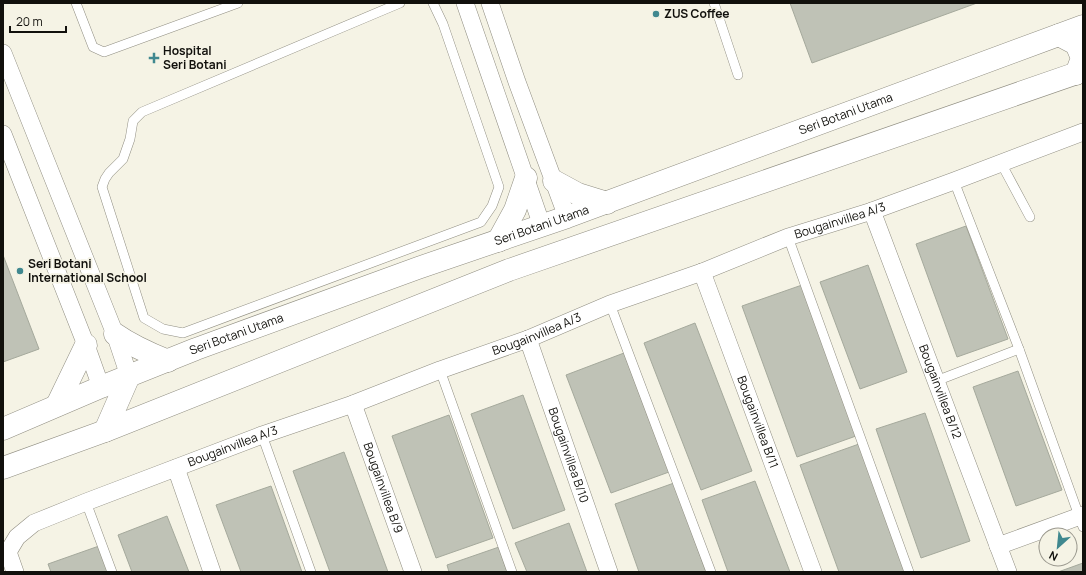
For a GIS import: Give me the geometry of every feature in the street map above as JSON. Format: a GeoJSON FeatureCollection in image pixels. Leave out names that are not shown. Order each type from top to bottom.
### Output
{"type":"FeatureCollection","features":[{"type":"Feature","properties":{"kind":"main road","name":"Seri Botani Utama"},"geometry":{"type":"LineString","coordinates":[[566,239],[607,203],[1083,26]]}},
{"type":"Feature","properties":{"kind":"main road"},"geometry":{"type":"LineString","coordinates":[[1059,35],[1076,44],[1082,58],[1080,72]]}},
{"type":"Feature","properties":{"kind":"main road","name":"Seri Botani Utama"},"geometry":{"type":"LineString","coordinates":[[3,468],[105,431],[509,270],[566,239],[1080,72]]}},
{"type":"Feature","properties":{"kind":"main road"},"geometry":{"type":"LineString","coordinates":[[498,241],[515,210],[526,178]]}},
{"type":"Feature","properties":{"kind":"main road"},"geometry":{"type":"LineString","coordinates":[[554,181],[578,194],[607,203]]}},
{"type":"Feature","properties":{"kind":"main road"},"geometry":{"type":"LineString","coordinates":[[542,226],[566,239]]}},
{"type":"Feature","properties":{"kind":"main road","name":"Seri Botani Utama"},"geometry":{"type":"LineString","coordinates":[[3,430],[56,405],[196,349],[411,271],[542,226]]}},
{"type":"Feature","properties":{"kind":"main road"},"geometry":{"type":"LineString","coordinates":[[115,334],[144,352],[168,361]]}},
{"type":"Feature","properties":{"kind":"main road"},"geometry":{"type":"LineString","coordinates":[[56,405],[86,345]]}},
{"type":"Feature","properties":{"kind":"main road"},"geometry":{"type":"LineString","coordinates":[[105,431],[129,376]]}},
{"type":"Feature","properties":{"kind":"main road"},"geometry":{"type":"LineString","coordinates":[[101,387],[150,413]]}},
{"type":"Feature","properties":{"kind":"street"},"geometry":{"type":"LineString","coordinates":[[465,3],[542,226]]}},
{"type":"Feature","properties":{"kind":"street"},"geometry":{"type":"LineString","coordinates":[[490,3],[554,181],[566,239]]}},
{"type":"Feature","properties":{"kind":"street"},"geometry":{"type":"LineString","coordinates":[[3,53],[115,334],[129,376]]}},
{"type":"Feature","properties":{"kind":"street","name":"Bougainvillea A/3"},"geometry":{"type":"LineString","coordinates":[[6,553],[17,537],[34,524],[86,502],[262,435],[353,404],[440,370],[528,339],[610,304],[702,272],[788,237],[872,211],[1083,132]]}},
{"type":"Feature","properties":{"kind":"street"},"geometry":{"type":"LineString","coordinates":[[3,134],[101,387]]}},
{"type":"Feature","properties":{"kind":"street","name":"Bougainvillea B/12"},"geometry":{"type":"LineString","coordinates":[[872,211],[1008,572]]}},
{"type":"Feature","properties":{"kind":"street","name":"Bougainvillea B/11"},"geometry":{"type":"LineString","coordinates":[[702,272],[813,572]]}},
{"type":"Feature","properties":{"kind":"street","name":"Bougainvillea B/10"},"geometry":{"type":"LineString","coordinates":[[528,339],[609,572]]}},
{"type":"Feature","properties":{"kind":"street","name":"Bougainvillea B/9"},"geometry":{"type":"LineString","coordinates":[[353,404],[413,572]]}},
{"type":"Feature","properties":{"kind":"street"},"geometry":{"type":"LineString","coordinates":[[176,468],[212,572]]}},
{"type":"Feature","properties":{"kind":"street"},"geometry":{"type":"LineString","coordinates":[[998,546],[1082,519]]}},
{"type":"Feature","properties":{"kind":"street"},"geometry":{"type":"LineString","coordinates":[[6,553],[15,572]]}},
{"type":"Feature","properties":{"kind":"lane"},"geometry":{"type":"LineString","coordinates":[[76,3],[94,47],[104,52],[238,3]]}},
{"type":"Feature","properties":{"kind":"lane"},"geometry":{"type":"LineString","coordinates":[[400,3],[142,112],[133,121],[130,139],[123,159],[109,173],[102,187],[144,318],[163,329],[183,333],[481,222],[492,206],[499,187],[448,39],[433,3]]}},
{"type":"Feature","properties":{"kind":"lane"},"geometry":{"type":"LineString","coordinates":[[714,3],[738,75]]}},
{"type":"Feature","properties":{"kind":"lane"},"geometry":{"type":"LineString","coordinates":[[1001,163],[1030,217]]}},
{"type":"Feature","properties":{"kind":"lane"},"geometry":{"type":"LineString","coordinates":[[954,181],[1019,348],[1082,519]]}},
{"type":"Feature","properties":{"kind":"lane"},"geometry":{"type":"LineString","coordinates":[[788,237],[909,572]]}},
{"type":"Feature","properties":{"kind":"lane"},"geometry":{"type":"LineString","coordinates":[[610,304],[710,572]]}},
{"type":"Feature","properties":{"kind":"lane"},"geometry":{"type":"LineString","coordinates":[[936,381],[1019,348]]}},
{"type":"Feature","properties":{"kind":"lane"},"geometry":{"type":"LineString","coordinates":[[440,370],[512,572]]}},
{"type":"Feature","properties":{"kind":"lane"},"geometry":{"type":"LineString","coordinates":[[262,435],[311,572]]}},
{"type":"Feature","properties":{"kind":"lane"},"geometry":{"type":"LineString","coordinates":[[86,502],[112,572]]}},
{"type":"Feature","properties":{"kind":"building"},"geometry":{"type":"Polygon","coordinates":[[[790,3],[977,3],[812,63],[790,3]]]}},
{"type":"Feature","properties":{"kind":"building"},"geometry":{"type":"Polygon","coordinates":[[[966,226],[1008,339],[957,357],[916,244],[966,226]]]}},
{"type":"Feature","properties":{"kind":"building"},"geometry":{"type":"Polygon","coordinates":[[[3,255],[39,349],[3,362],[3,255]]]}},
{"type":"Feature","properties":{"kind":"building"},"geometry":{"type":"Polygon","coordinates":[[[868,265],[907,372],[860,389],[820,282],[868,265]]]}},
{"type":"Feature","properties":{"kind":"building"},"geometry":{"type":"Polygon","coordinates":[[[802,285],[856,436],[797,457],[742,306],[802,285]]]}},
{"type":"Feature","properties":{"kind":"building"},"geometry":{"type":"Polygon","coordinates":[[[695,323],[752,471],[701,490],[644,343],[695,323]]]}},
{"type":"Feature","properties":{"kind":"building"},"geometry":{"type":"Polygon","coordinates":[[[624,353],[669,472],[611,493],[566,375],[624,353]]]}},
{"type":"Feature","properties":{"kind":"building"},"geometry":{"type":"Polygon","coordinates":[[[1018,371],[1062,490],[1016,506],[973,387],[1018,371]]]}},
{"type":"Feature","properties":{"kind":"building"},"geometry":{"type":"Polygon","coordinates":[[[523,395],[565,510],[513,529],[471,414],[523,395]]]}},
{"type":"Feature","properties":{"kind":"building"},"geometry":{"type":"Polygon","coordinates":[[[925,413],[970,541],[921,558],[876,429],[925,413]]]}},
{"type":"Feature","properties":{"kind":"building"},"geometry":{"type":"Polygon","coordinates":[[[449,415],[493,538],[436,558],[392,436],[449,415]]]}},
{"type":"Feature","properties":{"kind":"building"},"geometry":{"type":"Polygon","coordinates":[[[859,444],[906,572],[839,572],[800,465],[859,444]]]}},
{"type":"Feature","properties":{"kind":"building"},"geometry":{"type":"Polygon","coordinates":[[[344,452],[388,572],[330,572],[293,471],[344,452]]]}},
{"type":"Feature","properties":{"kind":"building"},"geometry":{"type":"Polygon","coordinates":[[[755,481],[790,572],[728,572],[702,500],[755,481]]]}},
{"type":"Feature","properties":{"kind":"building"},"geometry":{"type":"Polygon","coordinates":[[[674,483],[706,572],[639,572],[615,504],[674,483]]]}},
{"type":"Feature","properties":{"kind":"building"},"geometry":{"type":"Polygon","coordinates":[[[271,486],[302,572],[241,572],[216,505],[271,486]]]}},
{"type":"Feature","properties":{"kind":"building"},"geometry":{"type":"Polygon","coordinates":[[[167,516],[189,572],[132,572],[118,535],[167,516]]]}},
{"type":"Feature","properties":{"kind":"building"},"geometry":{"type":"Polygon","coordinates":[[[569,523],[587,572],[527,572],[515,543],[569,523]]]}},
{"type":"Feature","properties":{"kind":"building"},"geometry":{"type":"Polygon","coordinates":[[[99,546],[108,572],[51,572],[48,564],[99,546]]]}},
{"type":"Feature","properties":{"kind":"building"},"geometry":{"type":"Polygon","coordinates":[[[499,547],[507,572],[449,572],[447,565],[499,547]]]}},
{"type":"Feature","properties":{"kind":"building"},"geometry":{"type":"Polygon","coordinates":[[[1083,563],[1083,572],[1058,572],[1072,567],[1078,567],[1078,565],[1083,563]]]}},
{"type":"Feature","properties":{"kind":"place","name":"ZUS Coffee"},"geometry":{"type":"Point","coordinates":[656,14]}},
{"type":"Feature","properties":{"kind":"place","name":"Hospital Seri Botani"},"geometry":{"type":"Point","coordinates":[154,58]}},
{"type":"Feature","properties":{"kind":"place","name":"Seri Botani International School"},"geometry":{"type":"Point","coordinates":[20,271]}}]}
